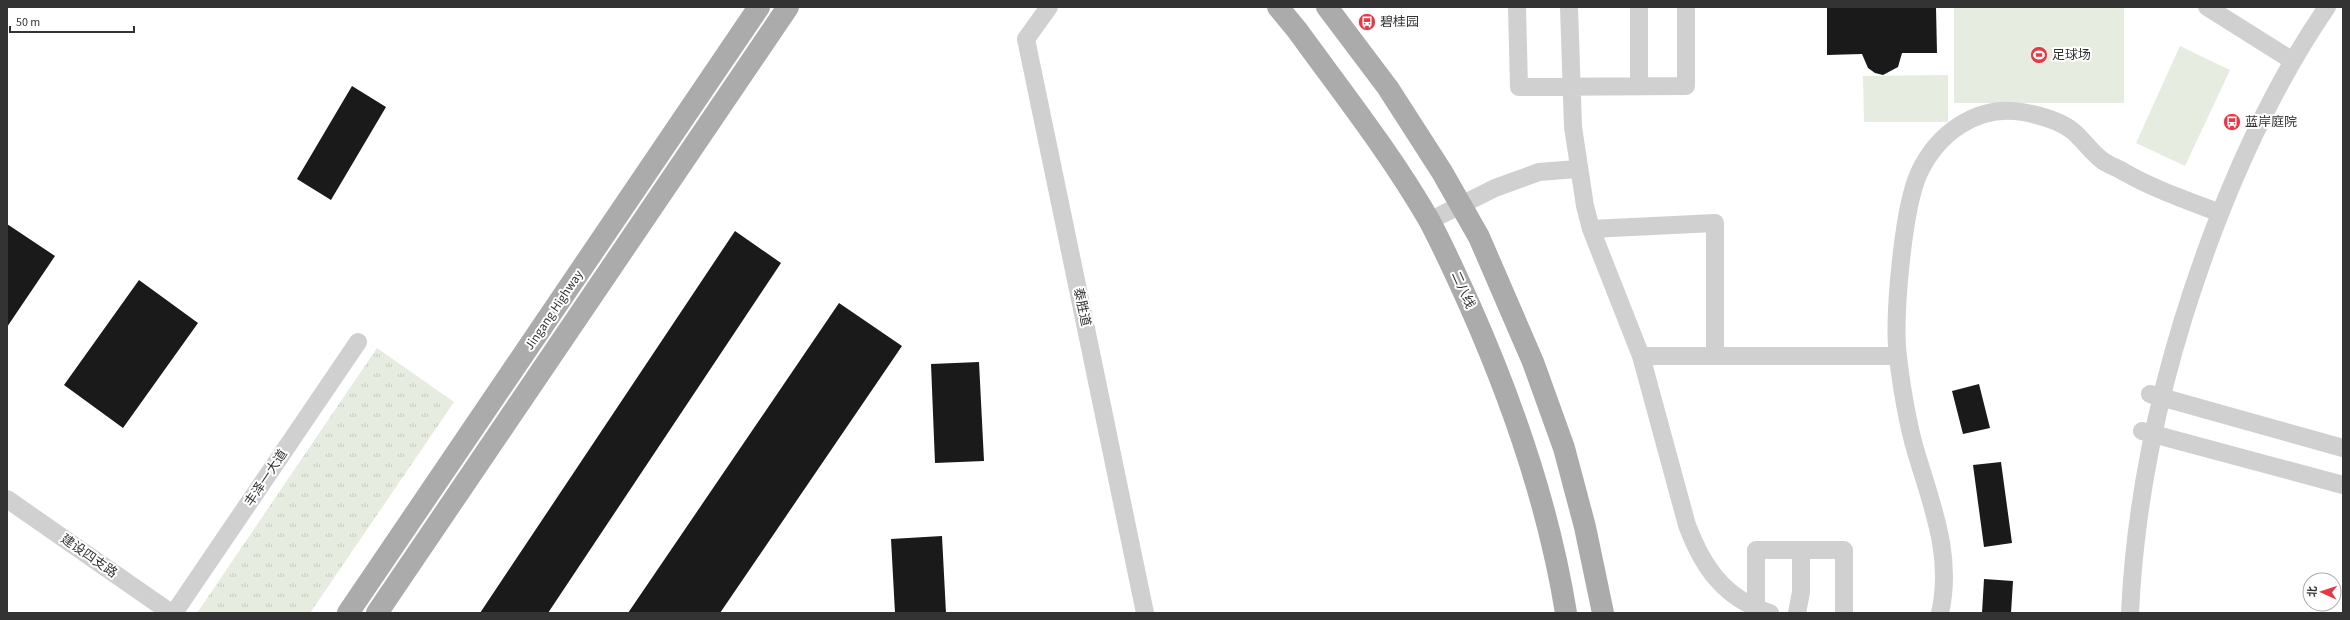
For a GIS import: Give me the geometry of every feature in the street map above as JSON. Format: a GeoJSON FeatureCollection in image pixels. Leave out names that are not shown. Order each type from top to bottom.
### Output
{"type":"FeatureCollection","features":[{"type":"Feature","properties":{"kind":"main road","name":"Jingang Highway"},"geometry":{"type":"LineString","coordinates":[[348,613],[759,7]]}},
{"type":"Feature","properties":{"kind":"main road","name":"Jingang Highway"},"geometry":{"type":"LineString","coordinates":[[377,613],[788,7]]}},
{"type":"Feature","properties":{"kind":"main road","name":"二八线"},"geometry":{"type":"LineString","coordinates":[[1278,7],[1297,30],[1366,125],[1429,221],[1478,324],[1522,440],[1546,521],[1566,613]]}},
{"type":"Feature","properties":{"kind":"main road"},"geometry":{"type":"LineString","coordinates":[[1327,7],[1388,88],[1462,204],[1478,236],[1533,362],[1564,448],[1586,527],[1603,613]]}},
{"type":"Feature","properties":{"kind":"street","name":"泰胜道"},"geometry":{"type":"LineString","coordinates":[[1049,7],[1026,40],[1145,613]]}},
{"type":"Feature","properties":{"kind":"street"},"geometry":{"type":"LineString","coordinates":[[1517,7],[1519,87],[1686,86],[1686,7]]}},
{"type":"Feature","properties":{"kind":"street"},"geometry":{"type":"LineString","coordinates":[[1570,7],[1572,127],[1578,169],[1591,230],[1641,356],[1687,525],[1697,552],[1714,576],[1731,595],[1763,611]]}},
{"type":"Feature","properties":{"kind":"street"},"geometry":{"type":"LineString","coordinates":[[1639,7],[1639,86]]}},
{"type":"Feature","properties":{"kind":"street"},"geometry":{"type":"LineString","coordinates":[[2207,7],[2289,58]]}},
{"type":"Feature","properties":{"kind":"street"},"geometry":{"type":"LineString","coordinates":[[2120,613],[2128,532],[2156,395],[2198,273],[2215,211],[2245,152],[2289,58],[2316,7]]}},
{"type":"Feature","properties":{"kind":"street"},"geometry":{"type":"LineString","coordinates":[[2289,58],[2327,7]]}},
{"type":"Feature","properties":{"kind":"street"},"geometry":{"type":"LineString","coordinates":[[1940,613],[1944,595],[1941,535],[1915,450],[1898,356],[1898,312],[1903,247],[1910,206],[1919,173],[1942,139],[1963,121],[1994,111],[2019,111],[2045,117],[2072,130],[2103,161],[2155,190],[2215,211]]}},
{"type":"Feature","properties":{"kind":"street"},"geometry":{"type":"LineString","coordinates":[[1429,221],[1495,188],[1539,172],[1578,169]]}},
{"type":"Feature","properties":{"kind":"street"},"geometry":{"type":"LineString","coordinates":[[1591,230],[1715,223],[1716,356]]}},
{"type":"Feature","properties":{"kind":"street","name":"丰泽一大道"},"geometry":{"type":"LineString","coordinates":[[172,613],[358,342]]}},
{"type":"Feature","properties":{"kind":"street"},"geometry":{"type":"LineString","coordinates":[[1641,356],[1898,356]]}},
{"type":"Feature","properties":{"kind":"street"},"geometry":{"type":"LineString","coordinates":[[2156,395],[2343,448]]}},
{"type":"Feature","properties":{"kind":"street"},"geometry":{"type":"LineString","coordinates":[[2148,432],[2343,485]]}},
{"type":"Feature","properties":{"kind":"street"},"geometry":{"type":"LineString","coordinates":[[2130,613],[2136,530],[2148,432]]}},
{"type":"Feature","properties":{"kind":"street","name":"建设四支路"},"geometry":{"type":"LineString","coordinates":[[7,499],[172,613]]}},
{"type":"Feature","properties":{"kind":"street"},"geometry":{"type":"LineString","coordinates":[[1763,611],[1756,550],[1844,550],[1844,613]]}},
{"type":"Feature","properties":{"kind":"street"},"geometry":{"type":"LineString","coordinates":[[1797,613],[1801,592],[1801,550]]}},
{"type":"Feature","properties":{"kind":"green space","name":"足球场"},"geometry":{"type":"Polygon","coordinates":[[[1954,7],[2124,7],[2124,103],[1954,103],[1954,7]]]}},
{"type":"Feature","properties":{"kind":"green space"},"geometry":{"type":"Polygon","coordinates":[[[2180,46],[2230,70],[2185,166],[2136,143],[2180,46]]]}},
{"type":"Feature","properties":{"kind":"green space"},"geometry":{"type":"Polygon","coordinates":[[[1948,75],[1948,122],[1864,122],[1863,76],[1948,75]]]}},
{"type":"Feature","properties":{"kind":"green space"},"geometry":{"type":"Polygon","coordinates":[[[377,348],[454,402],[310,613],[197,613],[377,348]]]}},
{"type":"Feature","properties":{"kind":"building"},"geometry":{"type":"Polygon","coordinates":[[[1827,7],[1936,7],[1937,53],[1902,53],[1898,67],[1883,75],[1875,73],[1868,68],[1862,54],[1827,55],[1827,7]]]}},
{"type":"Feature","properties":{"kind":"building"},"geometry":{"type":"Polygon","coordinates":[[[352,86],[386,107],[331,200],[297,179],[352,86]]]}},
{"type":"Feature","properties":{"kind":"building"},"geometry":{"type":"Polygon","coordinates":[[[7,224],[55,256],[7,327],[7,224]]]}},
{"type":"Feature","properties":{"kind":"building"},"geometry":{"type":"Polygon","coordinates":[[[735,231],[781,263],[548,613],[480,613],[735,231]]]}},
{"type":"Feature","properties":{"kind":"building"},"geometry":{"type":"Polygon","coordinates":[[[139,280],[198,323],[123,428],[64,385],[139,280]]]}},
{"type":"Feature","properties":{"kind":"building"},"geometry":{"type":"Polygon","coordinates":[[[839,303],[902,346],[720,613],[628,613],[839,303]]]}},
{"type":"Feature","properties":{"kind":"building"},"geometry":{"type":"Polygon","coordinates":[[[979,362],[984,461],[935,463],[931,364],[979,362]]]}},
{"type":"Feature","properties":{"kind":"building"},"geometry":{"type":"Polygon","coordinates":[[[1979,384],[1990,428],[1963,434],[1952,391],[1979,384]]]}},
{"type":"Feature","properties":{"kind":"building"},"geometry":{"type":"Polygon","coordinates":[[[2001,462],[2012,543],[1984,547],[1973,465],[2001,462]]]}},
{"type":"Feature","properties":{"kind":"building"},"geometry":{"type":"Polygon","coordinates":[[[942,536],[946,613],[895,613],[891,539],[942,536]]]}},
{"type":"Feature","properties":{"kind":"building"},"geometry":{"type":"Polygon","coordinates":[[[1984,579],[2013,581],[2011,613],[1982,613],[1984,579]]]}},
{"type":"Feature","properties":{"kind":"place","name":"碧桂园"},"geometry":{"type":"Point","coordinates":[1367,22]}},
{"type":"Feature","properties":{"kind":"place","name":"足球场"},"geometry":{"type":"Point","coordinates":[2039,55]}},
{"type":"Feature","properties":{"kind":"place","name":"蓝岸庭院"},"geometry":{"type":"Point","coordinates":[2232,122]}}]}
